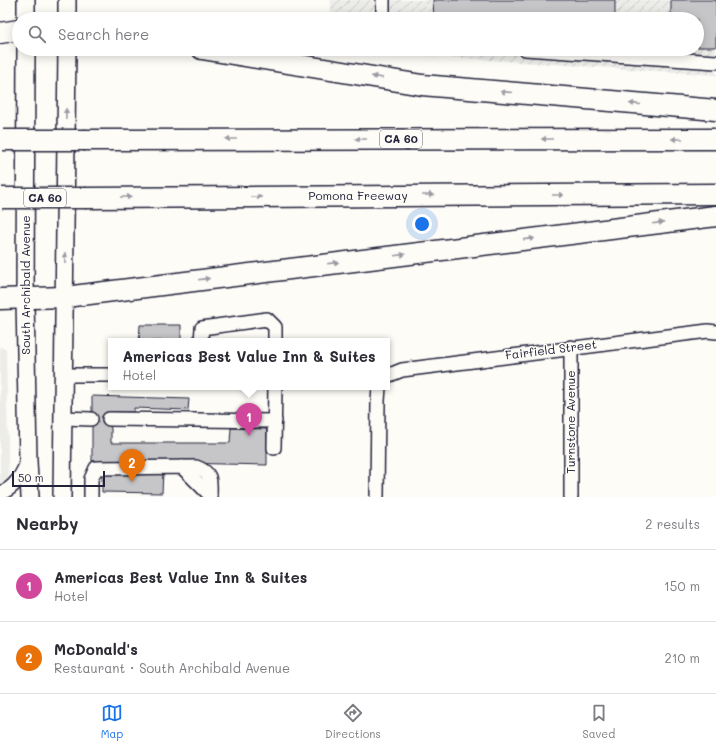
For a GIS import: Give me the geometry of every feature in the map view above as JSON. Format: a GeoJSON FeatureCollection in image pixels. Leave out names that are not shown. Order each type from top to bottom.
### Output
{"type":"FeatureCollection","features":[{"type":"Feature","properties":{"kind":"highway"},"geometry":{"type":"LineString","coordinates":[[0,33],[12,31]]}},
{"type":"Feature","properties":{"kind":"highway"},"geometry":{"type":"LineString","coordinates":[[245,56],[422,85],[716,110]]}},
{"type":"Feature","properties":{"kind":"highway","name":"CA 60"},"geometry":{"type":"LineString","coordinates":[[1,140],[716,139]]}},
{"type":"Feature","properties":{"kind":"highway","name":"Pomona Freeway"},"geometry":{"type":"LineString","coordinates":[[1,198],[716,194]]}},
{"type":"Feature","properties":{"kind":"highway"},"geometry":{"type":"LineString","coordinates":[[0,299],[65,297],[716,216]]}},
{"type":"Feature","properties":{"kind":"main road"},"geometry":{"type":"LineString","coordinates":[[26,0],[26,12]]}},
{"type":"Feature","properties":{"kind":"main road"},"geometry":{"type":"LineString","coordinates":[[67,0],[67,12]]}},
{"type":"Feature","properties":{"kind":"main road","name":"South Archibald Avenue"},"geometry":{"type":"LineString","coordinates":[[26,56],[25,299],[30,497]]}},
{"type":"Feature","properties":{"kind":"main road"},"geometry":{"type":"LineString","coordinates":[[62,497],[67,56]]}},
{"type":"Feature","properties":{"kind":"street"},"geometry":{"type":"LineString","coordinates":[[383,0],[383,12]]}},
{"type":"Feature","properties":{"kind":"street"},"geometry":{"type":"LineString","coordinates":[[628,56],[716,62]]}},
{"type":"Feature","properties":{"kind":"street"},"geometry":{"type":"LineString","coordinates":[[201,338],[202,328],[267,319],[275,327],[275,338]]}},
{"type":"Feature","properties":{"kind":"street","name":"Fairfield Street"},"geometry":{"type":"LineString","coordinates":[[390,375],[402,370],[572,347],[708,331],[716,332]]}},
{"type":"Feature","properties":{"kind":"street","name":"Turnstone Avenue"},"geometry":{"type":"LineString","coordinates":[[571,497],[572,347]]}},
{"type":"Feature","properties":{"kind":"street"},"geometry":{"type":"LineString","coordinates":[[64,375],[108,375]]}},
{"type":"Feature","properties":{"kind":"street"},"geometry":{"type":"LineString","coordinates":[[274,448],[275,390]]}},
{"type":"Feature","properties":{"kind":"street"},"geometry":{"type":"LineString","coordinates":[[377,497],[379,390]]}},
{"type":"Feature","properties":{"kind":"street"},"geometry":{"type":"LineString","coordinates":[[63,418],[91,419]]}},
{"type":"Feature","properties":{"kind":"street"},"geometry":{"type":"LineString","coordinates":[[109,419],[275,422]]}},
{"type":"Feature","properties":{"kind":"street"},"geometry":{"type":"LineString","coordinates":[[0,494],[14,485],[22,474],[28,461]]}},
{"type":"Feature","properties":{"kind":"street"},"geometry":{"type":"LineString","coordinates":[[91,497],[90,479],[96,468],[196,466],[205,470],[210,478],[210,496]]}},
{"type":"Feature","properties":{"kind":"street"},"geometry":{"type":"LineString","coordinates":[[0,494],[6,497]]}},
{"type":"Feature","properties":{"kind":"shaded area"},"geometry":{"type":"Polygon","coordinates":[[[331,0],[716,0],[716,75],[433,56],[704,56],[704,12],[331,12],[331,0]]]}},
{"type":"Feature","properties":{"kind":"shaded area"},"geometry":{"type":"Polygon","coordinates":[[[0,346],[6,350],[9,497],[0,497],[0,346]]]}},
{"type":"Feature","properties":{"kind":"building"},"geometry":{"type":"Polygon","coordinates":[[[433,0],[615,0],[615,12],[434,12],[433,0]]]}},
{"type":"Feature","properties":{"kind":"building"},"geometry":{"type":"Polygon","coordinates":[[[671,0],[716,0],[716,47],[704,47],[704,12],[671,12],[671,0]]]}},
{"type":"Feature","properties":{"kind":"building"},"geometry":{"type":"Polygon","coordinates":[[[140,325],[181,325],[181,338],[139,338],[140,325]]]}},
{"type":"Feature","properties":{"kind":"building"},"geometry":{"type":"Polygon","coordinates":[[[92,396],[189,399],[188,410],[134,408],[134,412],[113,412],[114,415],[105,422],[111,428],[111,443],[230,443],[231,428],[267,429],[267,465],[92,461],[92,396]]]}},
{"type":"Feature","properties":{"kind":"building"},"geometry":{"type":"Polygon","coordinates":[[[163,471],[162,493],[102,492],[102,472],[163,471]]]}},
{"type":"Feature","properties":{"kind":"place","name":"Americas Best Value Inn & Suites"},"geometry":{"type":"Point","coordinates":[249,436]}},
{"type":"Feature","properties":{"kind":"place","name":"McDonald's"},"geometry":{"type":"Point","coordinates":[132,482]}}]}
